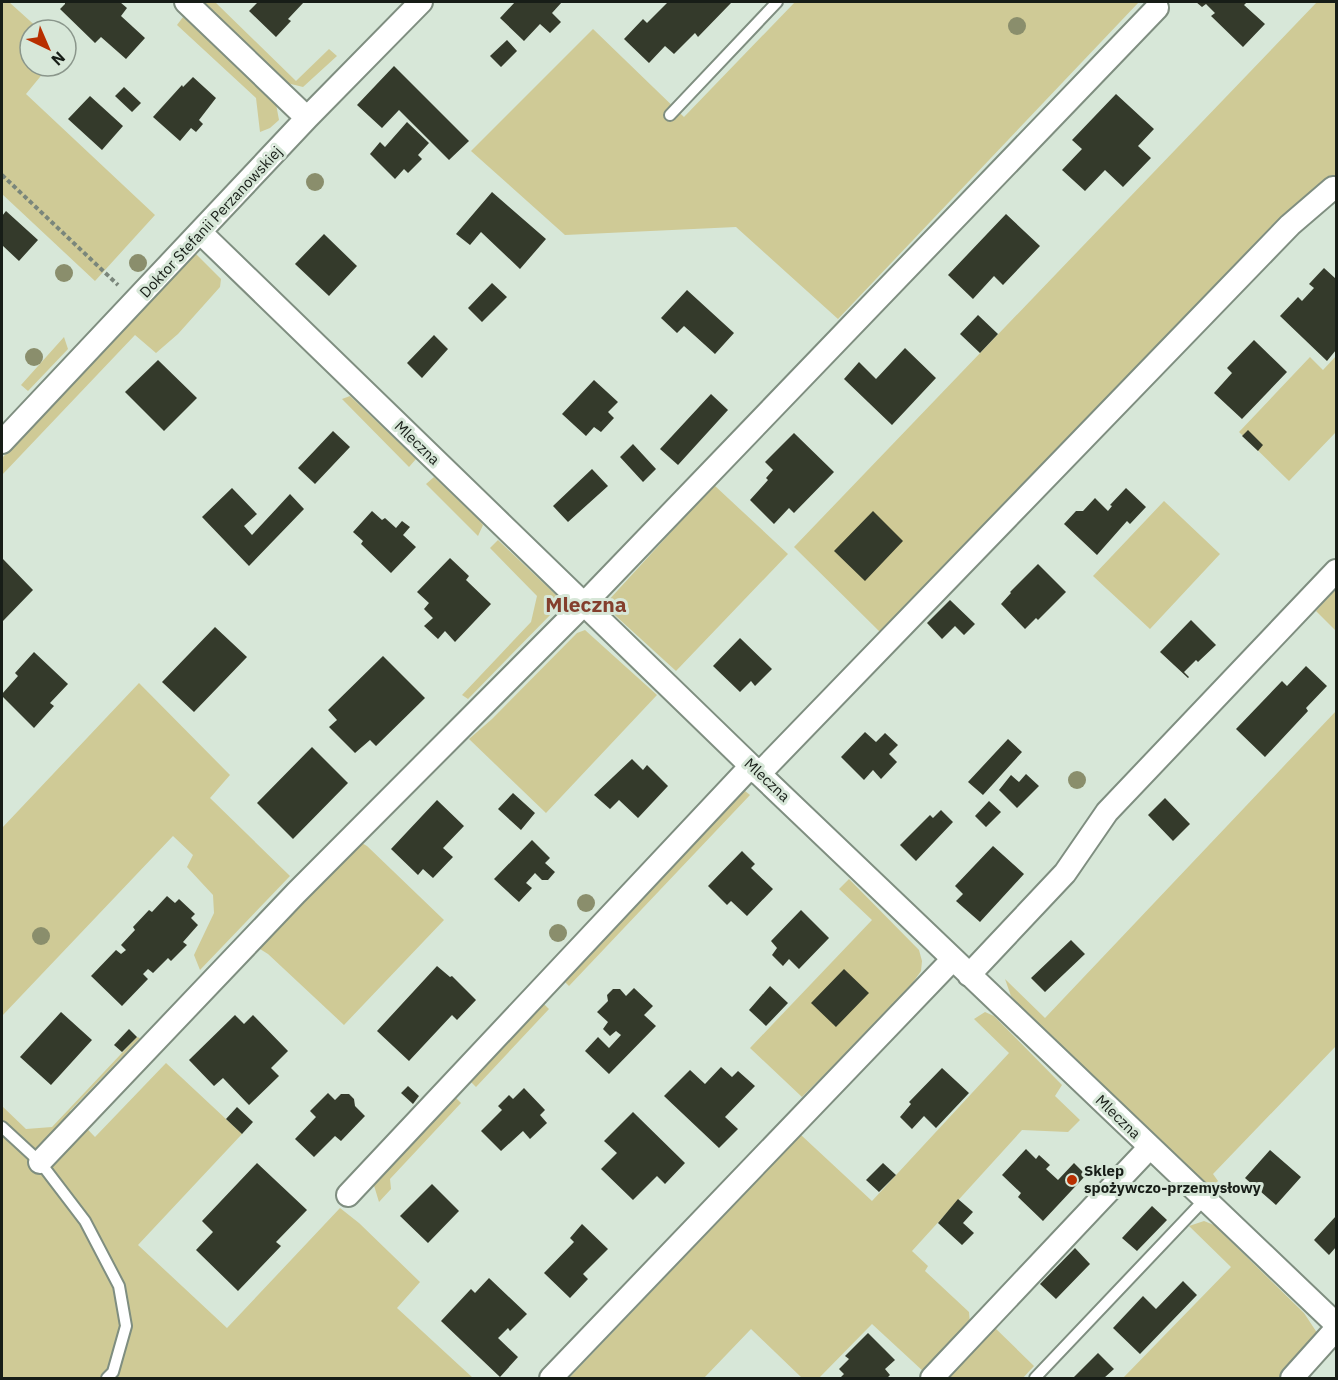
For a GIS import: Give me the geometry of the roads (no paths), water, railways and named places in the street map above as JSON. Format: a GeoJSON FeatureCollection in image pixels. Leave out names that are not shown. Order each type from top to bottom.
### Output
{"type":"FeatureCollection","features":[{"type":"Feature","properties":{"kind":"street"},"geometry":{"type":"LineString","coordinates":[[186,2],[307,118]]}},
{"type":"Feature","properties":{"kind":"street","name":"Doktor Stefanii Perzanowskiej"},"geometry":{"type":"LineString","coordinates":[[2,442],[307,118],[420,2]]}},
{"type":"Feature","properties":{"kind":"street"},"geometry":{"type":"LineString","coordinates":[[40,1162],[296,893],[584,604],[1157,8]]}},
{"type":"Feature","properties":{"kind":"street"},"geometry":{"type":"LineString","coordinates":[[348,1195],[755,770],[1290,225],[1333,188]]}},
{"type":"Feature","properties":{"kind":"street","name":"Mleczna"},"geometry":{"type":"LineString","coordinates":[[201,232],[755,770],[1336,1324]]}},
{"type":"Feature","properties":{"kind":"street"},"geometry":{"type":"LineString","coordinates":[[551,1378],[961,967],[1065,873],[1107,812],[1336,571]]}},
{"type":"Feature","properties":{"kind":"street"},"geometry":{"type":"LineString","coordinates":[[932,1378],[1150,1147]]}},
{"type":"Feature","properties":{"kind":"street"},"geometry":{"type":"LineString","coordinates":[[1292,1378],[1336,1329]]}},
{"type":"Feature","properties":{"kind":"lane"},"geometry":{"type":"LineString","coordinates":[[670,115],[777,2]]}},
{"type":"Feature","properties":{"kind":"lane"},"geometry":{"type":"LineString","coordinates":[[2,1127],[40,1162],[85,1221],[118,1286],[126,1326],[113,1372],[107,1378]]}},
{"type":"Feature","properties":{"kind":"lane"},"geometry":{"type":"LineString","coordinates":[[1035,1378],[1204,1200]]}},
{"type":"Feature","properties":{"kind":"place","name":"Sklep spożywczo-przemysłowy"},"geometry":{"type":"Point","coordinates":[1072,1180]}},
{"type":"Feature","properties":{"kind":"district","name":"Mleczna"},"geometry":{"type":"Point","coordinates":[586,605]}}]}
